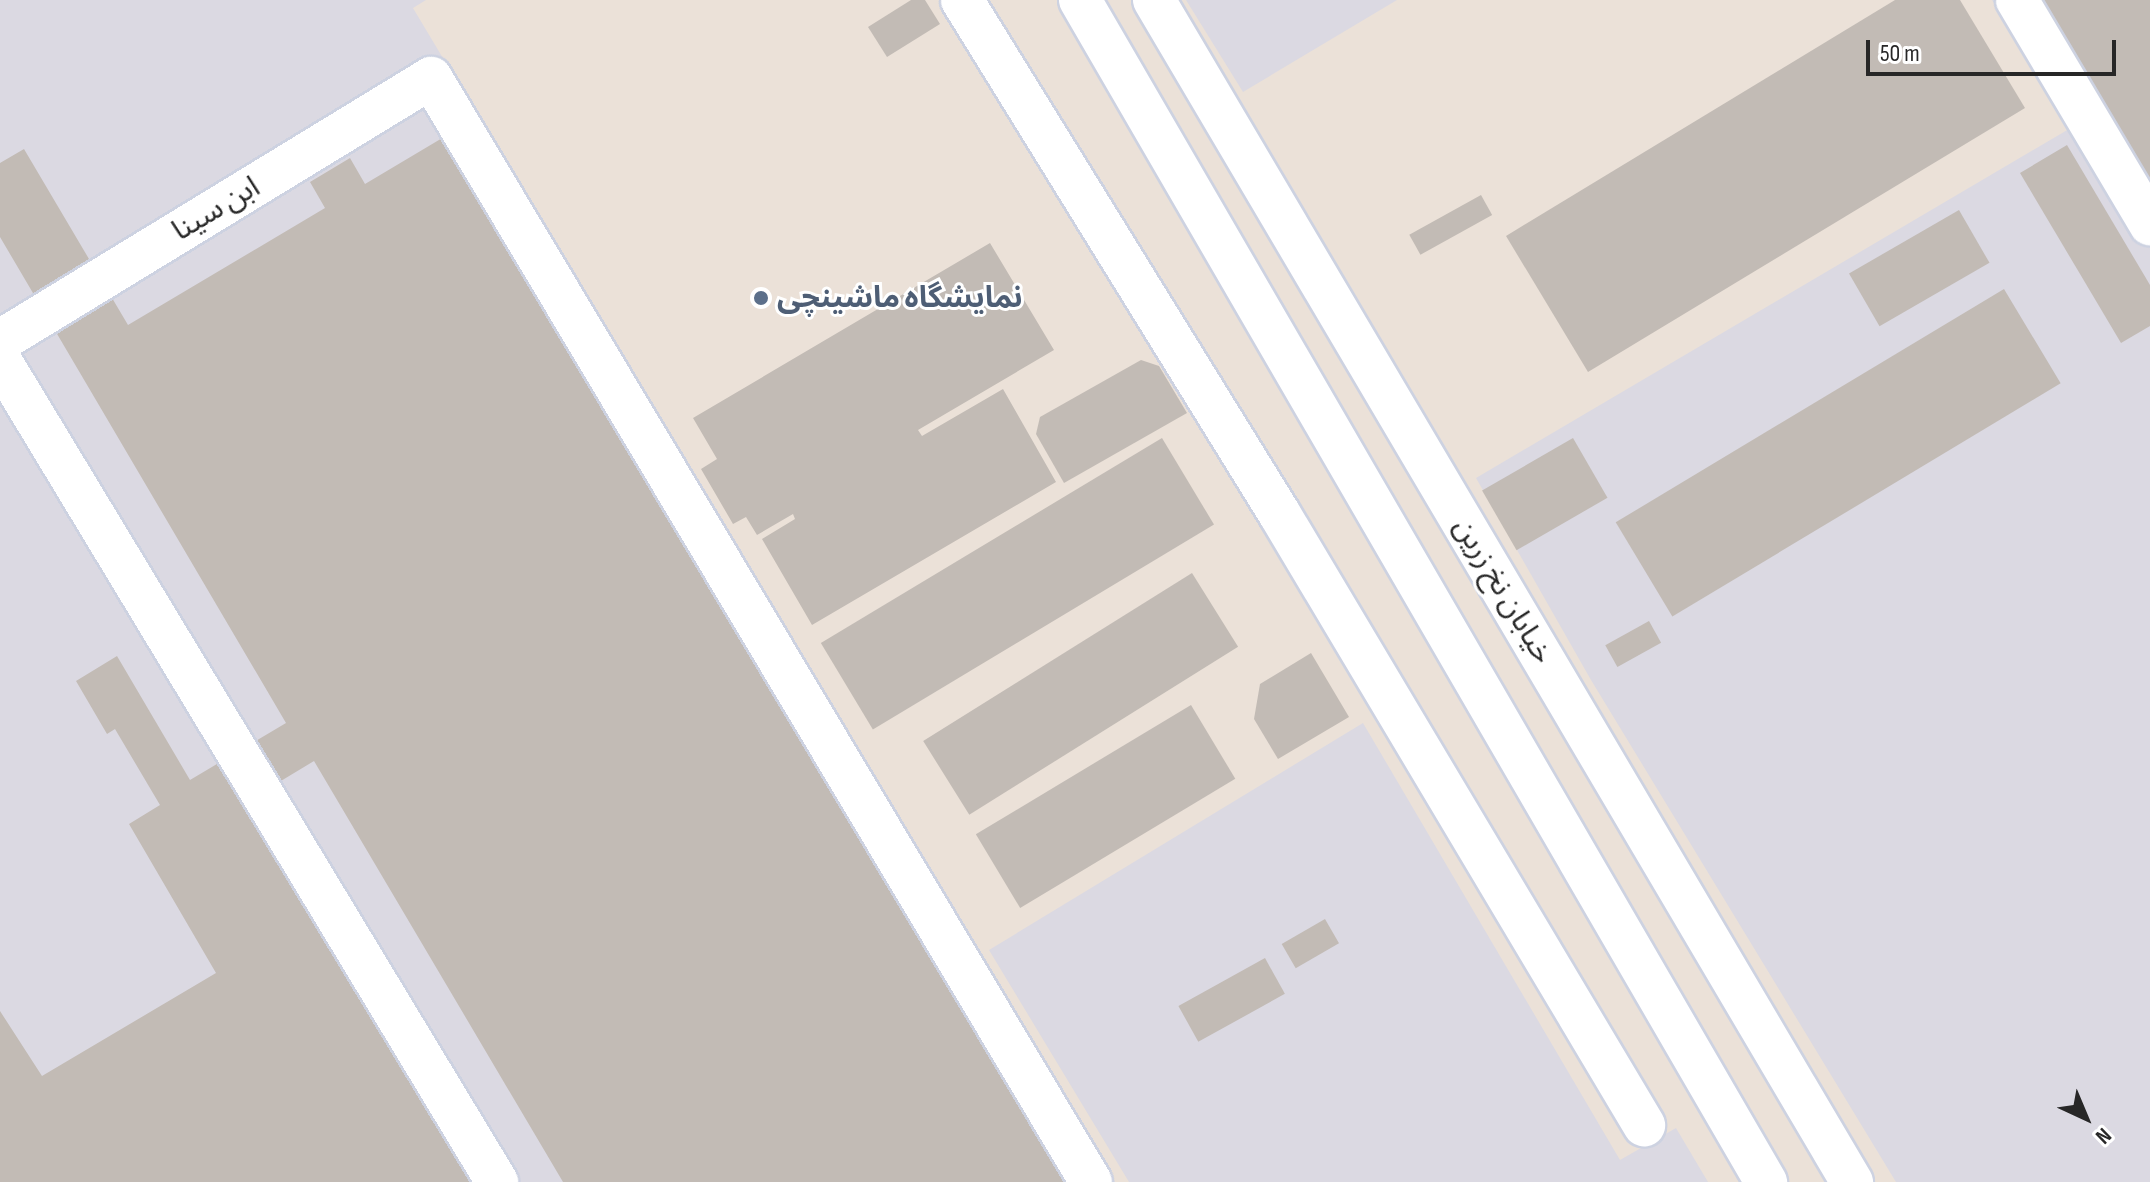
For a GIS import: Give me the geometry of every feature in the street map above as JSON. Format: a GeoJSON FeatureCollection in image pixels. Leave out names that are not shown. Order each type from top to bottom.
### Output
{"type":"FeatureCollection","features":[{"type":"Feature","properties":{"kind":"street"},"geometry":{"type":"LineString","coordinates":[[962,0],[1279,513],[1644,1125]]}},
{"type":"Feature","properties":{"kind":"street"},"geometry":{"type":"LineString","coordinates":[[1080,0],[1766,1182]]}},
{"type":"Feature","properties":{"kind":"street","name":"خیابان نخ زرین"},"geometry":{"type":"LineString","coordinates":[[1154,0],[1852,1182]]}},
{"type":"Feature","properties":{"kind":"street"},"geometry":{"type":"LineString","coordinates":[[2017,0],[2150,224]]}},
{"type":"Feature","properties":{"kind":"street","name":"ابن سینا"},"geometry":{"type":"LineString","coordinates":[[0,341],[431,78],[1091,1182]]}},
{"type":"Feature","properties":{"kind":"street"},"geometry":{"type":"LineString","coordinates":[[0,360],[497,1182]]}},
{"type":"Feature","properties":{"kind":"shaded area"},"geometry":{"type":"Polygon","coordinates":[[[0,0],[426,0],[413,8],[1115,1182],[0,1182],[0,0]]]}},
{"type":"Feature","properties":{"kind":"shaded area"},"geometry":{"type":"Polygon","coordinates":[[[1186,0],[1397,0],[1243,92],[1186,0]]]}},
{"type":"Feature","properties":{"kind":"shaded area"},"geometry":{"type":"Polygon","coordinates":[[[1992,0],[2150,0],[2150,1182],[1896,1182],[1591,680],[1476,478],[2069,129],[1992,0]]]}},
{"type":"Feature","properties":{"kind":"shaded area"},"geometry":{"type":"Polygon","coordinates":[[[1363,723],[1620,1160],[1676,1128],[1708,1182],[1129,1182],[989,950],[1363,723]]]}},
{"type":"Feature","properties":{"kind":"building"},"geometry":{"type":"Polygon","coordinates":[[[911,0],[925,0],[940,24],[887,57],[868,27],[911,0]]]}},
{"type":"Feature","properties":{"kind":"building"},"geometry":{"type":"Polygon","coordinates":[[[1895,0],[1960,0],[2025,108],[1588,372],[1506,236],[1895,0]]]}},
{"type":"Feature","properties":{"kind":"building"},"geometry":{"type":"Polygon","coordinates":[[[2042,0],[2150,0],[2150,181],[2042,0]]]}},
{"type":"Feature","properties":{"kind":"building"},"geometry":{"type":"Polygon","coordinates":[[[449,134],[1068,1182],[563,1182],[314,761],[256,796],[484,1182],[0,1182],[0,1011],[42,1076],[216,973],[129,824],[160,805],[115,729],[107,734],[76,681],[117,656],[190,780],[286,723],[0,237],[0,163],[24,149],[128,325],[325,208],[310,182],[350,158],[365,184],[449,134]]]}},
{"type":"Feature","properties":{"kind":"building"},"geometry":{"type":"Polygon","coordinates":[[[2067,145],[2150,285],[2150,326],[2121,343],[2020,173],[2067,145]]]}},
{"type":"Feature","properties":{"kind":"building"},"geometry":{"type":"Polygon","coordinates":[[[1481,195],[1492,215],[1420,255],[1409,235],[1481,195]]]}},
{"type":"Feature","properties":{"kind":"building"},"geometry":{"type":"Polygon","coordinates":[[[1959,210],[1990,263],[1880,326],[1849,274],[1959,210]]]}},
{"type":"Feature","properties":{"kind":"building"},"geometry":{"type":"Polygon","coordinates":[[[990,243],[1054,350],[918,430],[922,436],[1003,389],[1056,482],[812,625],[762,539],[795,519],[793,514],[757,535],[746,517],[733,524],[701,469],[717,459],[693,418],[990,243]]]}},
{"type":"Feature","properties":{"kind":"building"},"geometry":{"type":"Polygon","coordinates":[[[2004,289],[2061,383],[1672,617],[1616,522],[2004,289]]]}},
{"type":"Feature","properties":{"kind":"building"},"geometry":{"type":"Polygon","coordinates":[[[1141,360],[1159,366],[1187,413],[1064,483],[1036,434],[1040,417],[1141,360]]]}},
{"type":"Feature","properties":{"kind":"building"},"geometry":{"type":"Polygon","coordinates":[[[1162,438],[1214,525],[873,730],[821,643],[1162,438]]]}},
{"type":"Feature","properties":{"kind":"building"},"geometry":{"type":"Polygon","coordinates":[[[1573,438],[1608,498],[1517,550],[1482,490],[1573,438]]]}},
{"type":"Feature","properties":{"kind":"building"},"geometry":{"type":"Polygon","coordinates":[[[1192,573],[1238,647],[969,815],[923,741],[1192,573]]]}},
{"type":"Feature","properties":{"kind":"building"},"geometry":{"type":"Polygon","coordinates":[[[1649,621],[1661,643],[1617,667],[1605,645],[1649,621]]]}},
{"type":"Feature","properties":{"kind":"building"},"geometry":{"type":"Polygon","coordinates":[[[1311,653],[1349,717],[1278,759],[1254,719],[1260,684],[1311,653]]]}},
{"type":"Feature","properties":{"kind":"building"},"geometry":{"type":"Polygon","coordinates":[[[1191,705],[1235,779],[1020,908],[976,834],[1191,705]]]}},
{"type":"Feature","properties":{"kind":"building"},"geometry":{"type":"Polygon","coordinates":[[[1325,919],[1339,943],[1296,968],[1282,944],[1325,919]]]}},
{"type":"Feature","properties":{"kind":"building"},"geometry":{"type":"Polygon","coordinates":[[[1265,958],[1285,994],[1198,1042],[1178,1006],[1265,958]]]}},
{"type":"Feature","properties":{"kind":"place","name":"نمایشگاه ماشینچی"},"geometry":{"type":"Point","coordinates":[761,298]}}]}
